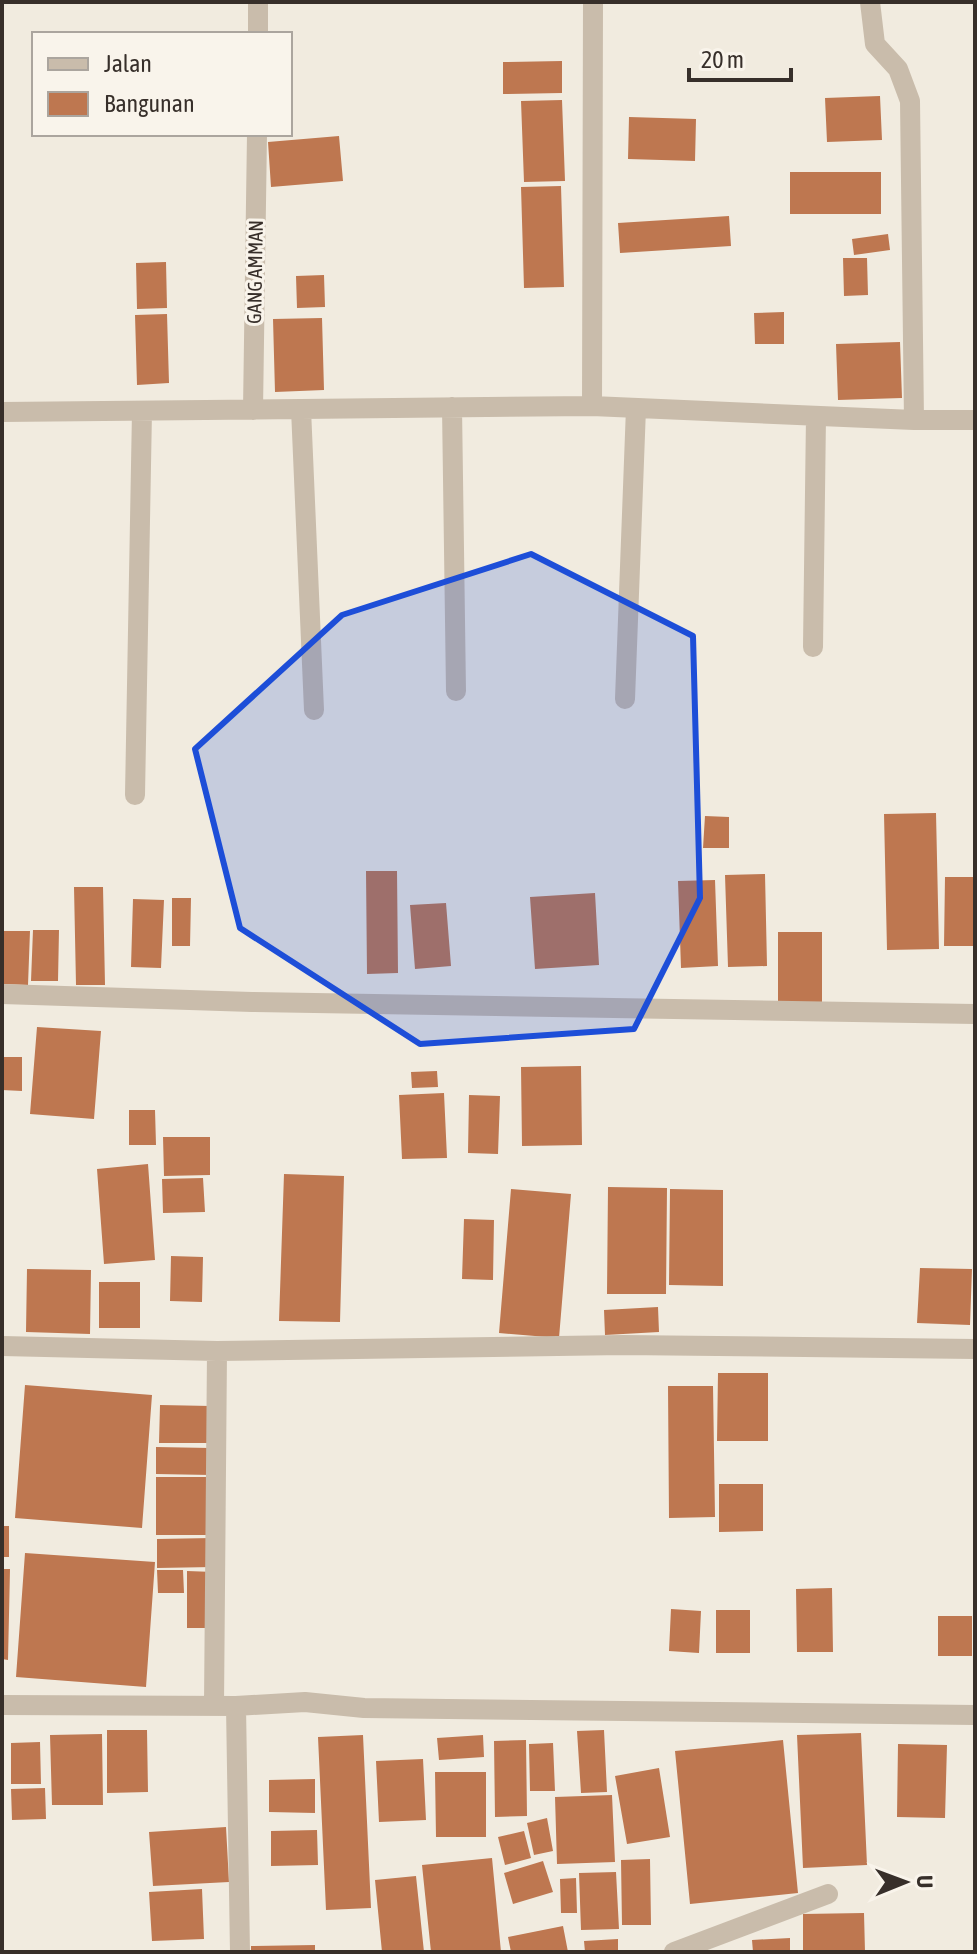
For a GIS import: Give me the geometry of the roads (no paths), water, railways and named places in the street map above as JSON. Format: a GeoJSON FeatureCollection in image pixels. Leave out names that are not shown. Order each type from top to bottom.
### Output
{"type":"FeatureCollection","features":[{"type":"Feature","properties":{"kind":"street"},"geometry":{"type":"LineString","coordinates":[[258,2],[258,32]]}},
{"type":"Feature","properties":{"kind":"street"},"geometry":{"type":"LineString","coordinates":[[592,406],[593,2]]}},
{"type":"Feature","properties":{"kind":"street"},"geometry":{"type":"LineString","coordinates":[[870,2],[875,44],[898,69],[910,101],[914,420]]}},
{"type":"Feature","properties":{"kind":"street","name":"GANG AMMAN"},"geometry":{"type":"LineString","coordinates":[[253,410],[257,136]]}},
{"type":"Feature","properties":{"kind":"street"},"geometry":{"type":"LineString","coordinates":[[2,412],[592,406],[975,420]]}},
{"type":"Feature","properties":{"kind":"street"},"geometry":{"type":"LineString","coordinates":[[452,407],[456,691]]}},
{"type":"Feature","properties":{"kind":"street"},"geometry":{"type":"LineString","coordinates":[[625,699],[636,408]]}},
{"type":"Feature","properties":{"kind":"street"},"geometry":{"type":"LineString","coordinates":[[301,409],[314,710]]}},
{"type":"Feature","properties":{"kind":"street"},"geometry":{"type":"LineString","coordinates":[[135,795],[142,411]]}},
{"type":"Feature","properties":{"kind":"street"},"geometry":{"type":"LineString","coordinates":[[813,647],[816,416]]}},
{"type":"Feature","properties":{"kind":"street"},"geometry":{"type":"LineString","coordinates":[[2,994],[252,1002],[975,1014]]}},
{"type":"Feature","properties":{"kind":"street"},"geometry":{"type":"LineString","coordinates":[[2,1346],[217,1351],[623,1345],[975,1349]]}},
{"type":"Feature","properties":{"kind":"street"},"geometry":{"type":"LineString","coordinates":[[214,1706],[217,1351]]}},
{"type":"Feature","properties":{"kind":"street"},"geometry":{"type":"LineString","coordinates":[[2,1705],[236,1706],[305,1702],[364,1708],[975,1715]]}},
{"type":"Feature","properties":{"kind":"street"},"geometry":{"type":"LineString","coordinates":[[236,1706],[240,1952]]}},
{"type":"Feature","properties":{"kind":"street"},"geometry":{"type":"LineString","coordinates":[[674,1952],[828,1894]]}}]}
